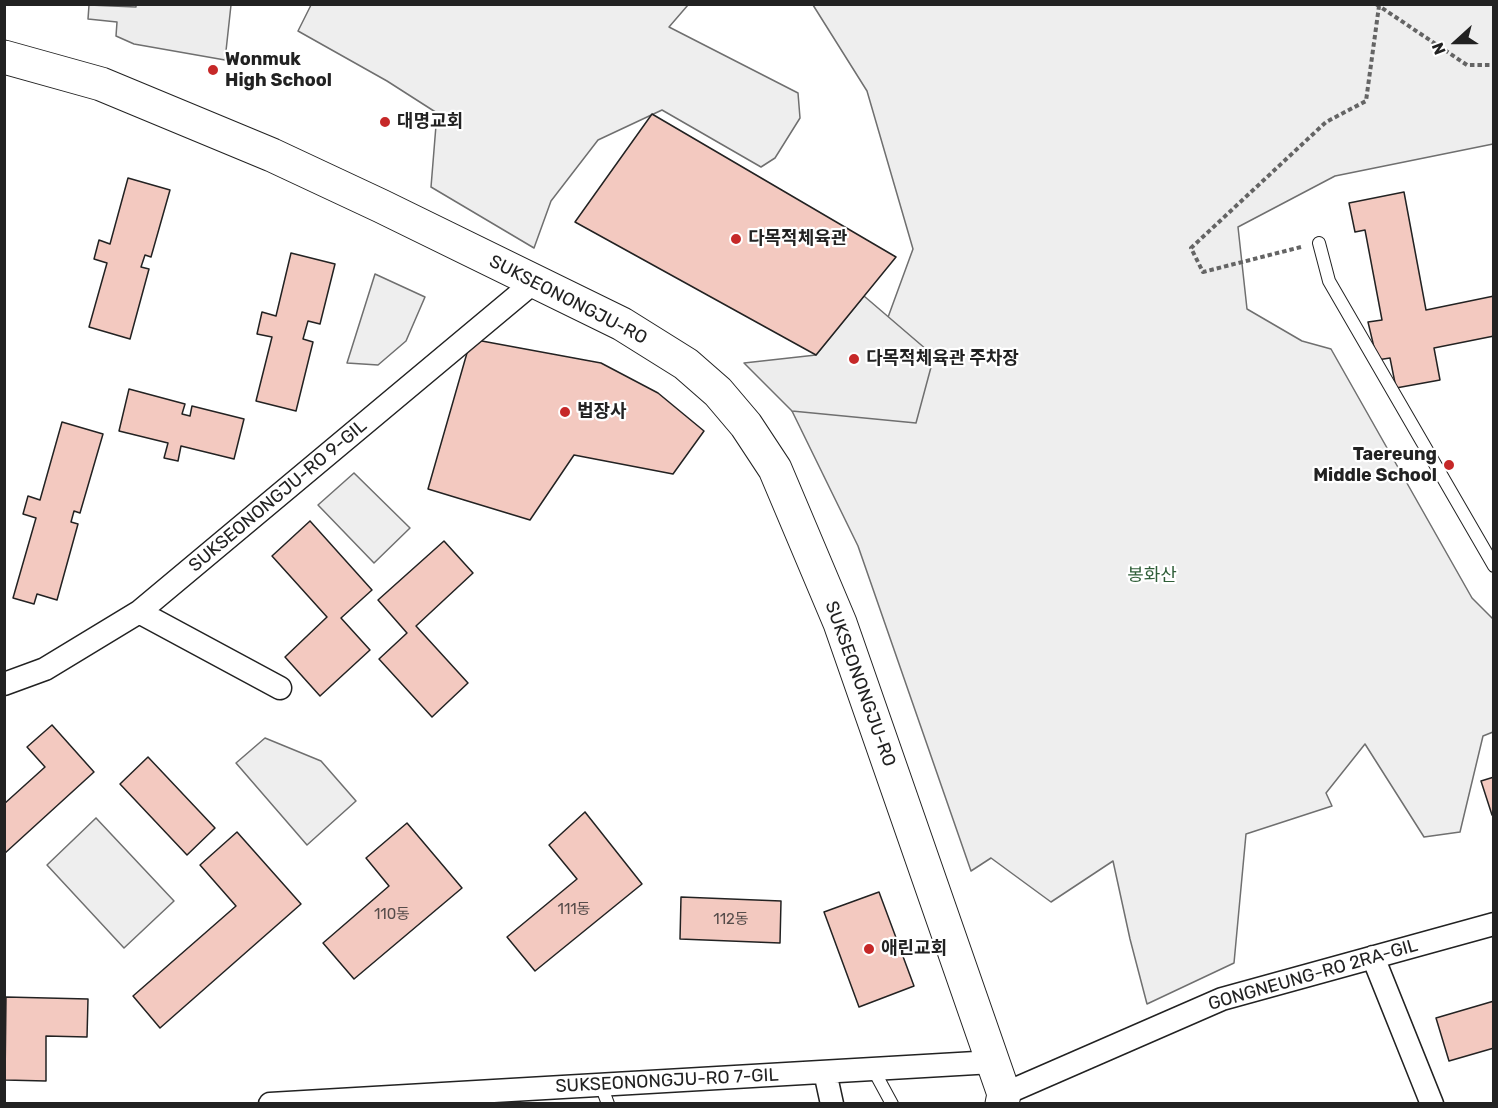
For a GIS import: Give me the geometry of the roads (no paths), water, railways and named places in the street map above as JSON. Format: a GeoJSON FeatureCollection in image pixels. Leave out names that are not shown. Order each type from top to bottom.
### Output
{"type":"FeatureCollection","features":[{"type":"Feature","properties":{"kind":"street","name":"SUKSEONONGJU-RO"},"geometry":{"type":"LineString","coordinates":[[4,57],[101,84],[272,155],[381,206],[622,324],[686,364],[718,392],[746,425],[775,469],[840,623],[1008,1100]]}},
{"type":"Feature","properties":{"kind":"street","name":"SUKSEONONGJU-RO 9-GIL"},"geometry":{"type":"LineString","coordinates":[[4,684],[45,669],[139,612],[534,282]]}},
{"type":"Feature","properties":{"kind":"street"},"geometry":{"type":"LineString","coordinates":[[139,612],[280,688]]}},
{"type":"Feature","properties":{"kind":"street","name":"GONGNEUNG-RO 2RA-GIL"},"geometry":{"type":"LineString","coordinates":[[1008,1100],[1222,999],[1494,924]]}},
{"type":"Feature","properties":{"kind":"street"},"geometry":{"type":"LineString","coordinates":[[1373,957],[1432,1104]]}},
{"type":"Feature","properties":{"kind":"street","name":"SUKSEONONGJU-RO 7-GIL"},"geometry":{"type":"LineString","coordinates":[[270,1104],[605,1094],[825,1072],[993,1062]]}},
{"type":"Feature","properties":{"kind":"street"},"geometry":{"type":"LineString","coordinates":[[825,1072],[832,1104]]}},
{"type":"Feature","properties":{"kind":"lane"},"geometry":{"type":"LineString","coordinates":[[1319,243],[1329,281],[1494,566]]}},
{"type":"Feature","properties":{"kind":"lane"},"geometry":{"type":"LineString","coordinates":[[873,1069],[892,1104]]}},
{"type":"Feature","properties":{"kind":"place","name":"Wonmuk High School"},"geometry":{"type":"Point","coordinates":[213,70]}},
{"type":"Feature","properties":{"kind":"place","name":"대명교회"},"geometry":{"type":"Point","coordinates":[385,122]}},
{"type":"Feature","properties":{"kind":"place","name":"다목적체육관"},"geometry":{"type":"Point","coordinates":[736,239]}},
{"type":"Feature","properties":{"kind":"place","name":"다목적체육관 주차장"},"geometry":{"type":"Point","coordinates":[854,359]}},
{"type":"Feature","properties":{"kind":"place","name":"법장사"},"geometry":{"type":"Point","coordinates":[565,412]}},
{"type":"Feature","properties":{"kind":"place","name":"Taereung Middle School"},"geometry":{"type":"Point","coordinates":[1449,465]}},
{"type":"Feature","properties":{"kind":"place","name":"애린교회"},"geometry":{"type":"Point","coordinates":[869,949]}},
{"type":"Feature","properties":{"kind":"park label","name":"봉화산"},"geometry":{"type":"Point","coordinates":[1152,576]}}]}
